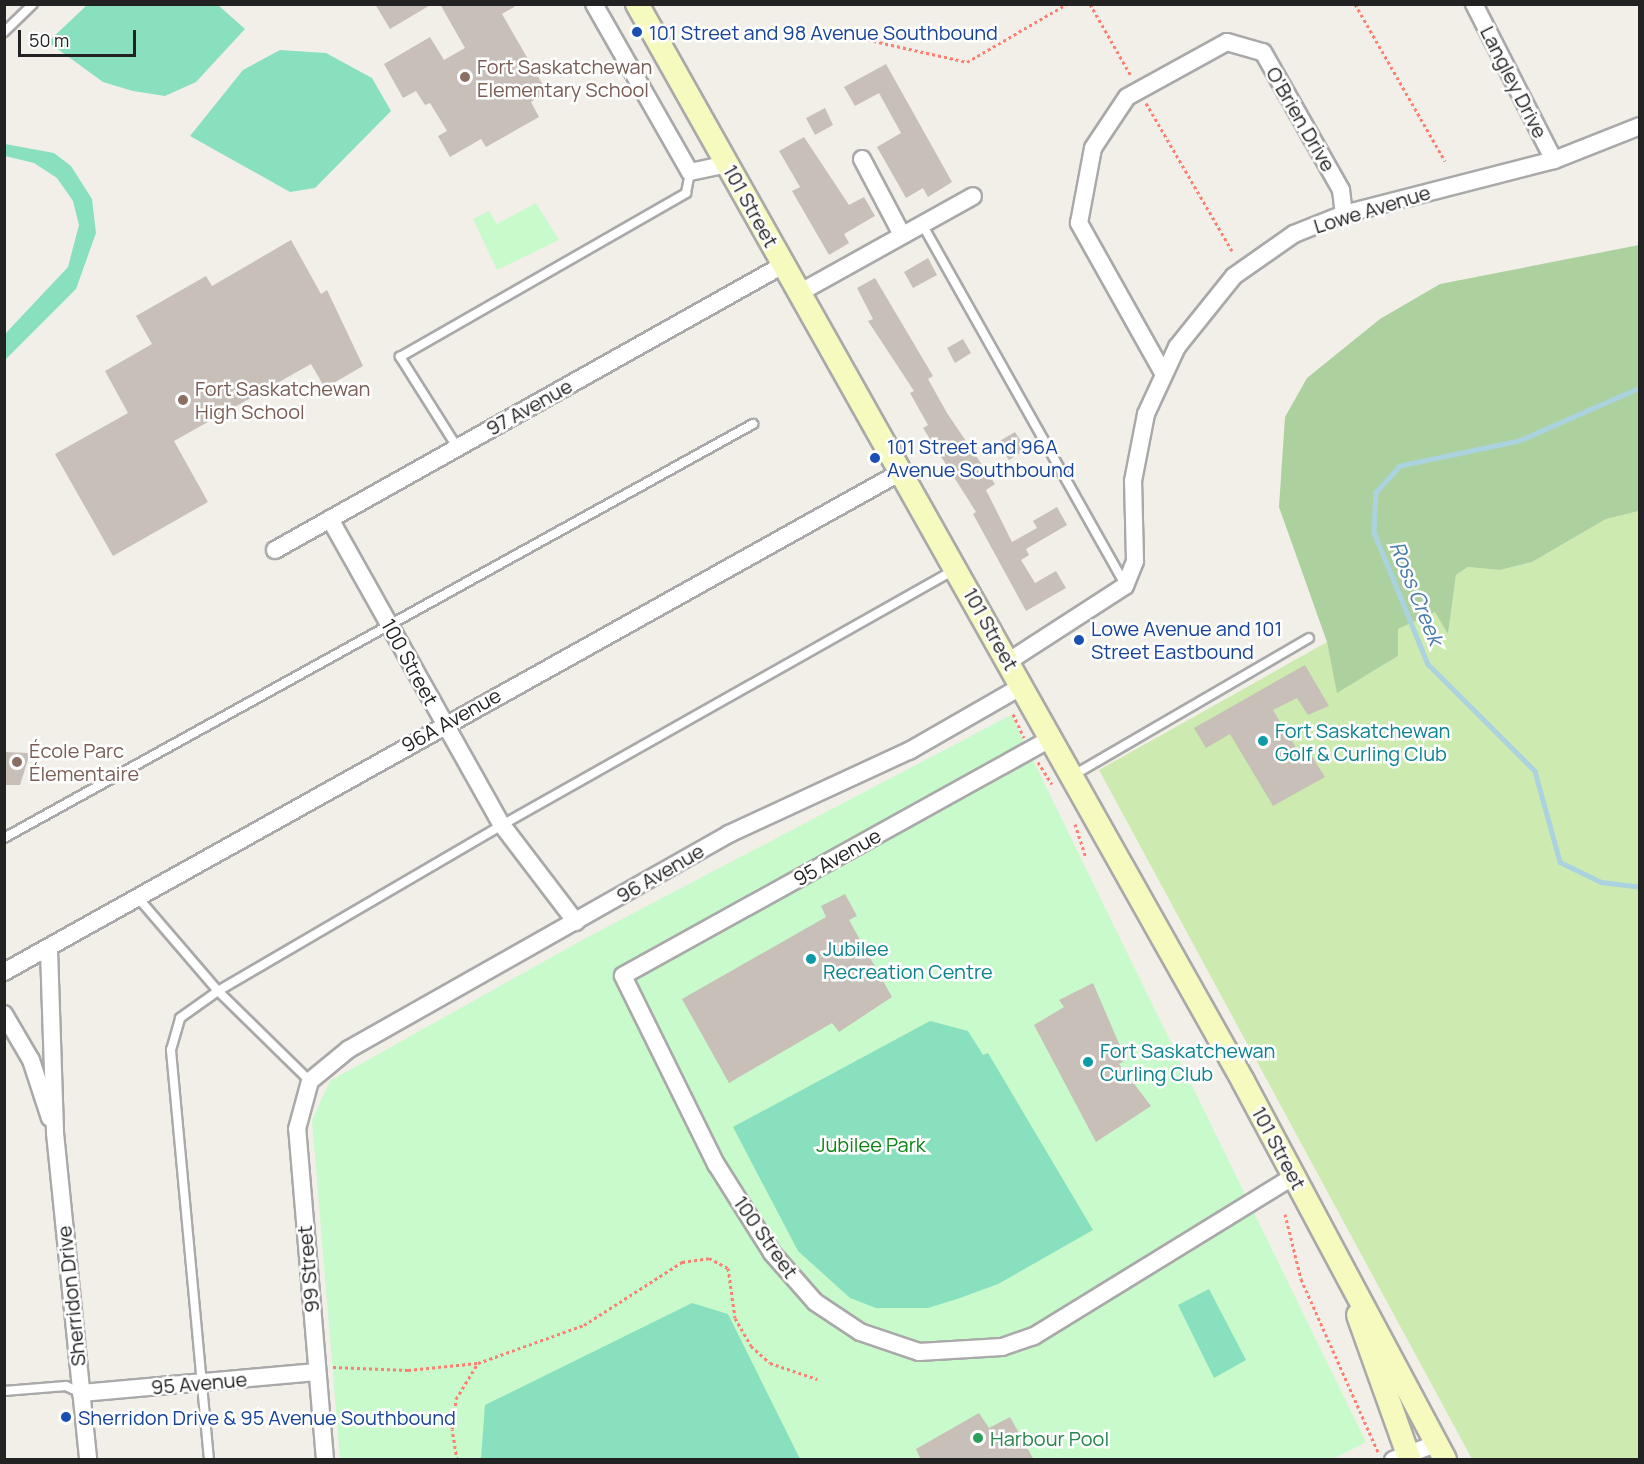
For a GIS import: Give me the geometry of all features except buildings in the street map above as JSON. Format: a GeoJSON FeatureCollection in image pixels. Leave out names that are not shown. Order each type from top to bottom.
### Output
{"type":"FeatureCollection","features":[{"type":"Feature","properties":{"kind":"street"},"geometry":{"type":"LineString","coordinates":[[594,4],[690,172],[727,164]]}},
{"type":"Feature","properties":{"kind":"street","name":"101 Street"},"geometry":{"type":"LineString","coordinates":[[637,4],[1009,661],[1014,691],[1041,744],[1294,1176],[1441,1451]]}},
{"type":"Feature","properties":{"kind":"street","name":"Langley Drive"},"geometry":{"type":"LineString","coordinates":[[1474,4],[1554,160]]}},
{"type":"Feature","properties":{"kind":"street","name":"O'Brien Drive"},"geometry":{"type":"LineString","coordinates":[[1162,371],[1079,223],[1093,148],[1127,97],[1227,42],[1263,52],[1341,190],[1344,214]]}},
{"type":"Feature","properties":{"kind":"street","name":"Lowe Avenue"},"geometry":{"type":"LineString","coordinates":[[1125,586],[1134,561],[1135,457],[1162,371],[1205,306],[1234,276],[1294,234],[1344,214],[1554,160],[1640,126]]}},
{"type":"Feature","properties":{"kind":"street"},"geometry":{"type":"LineString","coordinates":[[862,159],[902,236]]}},
{"type":"Feature","properties":{"kind":"street"},"geometry":{"type":"LineString","coordinates":[[799,292],[973,196]]}},
{"type":"Feature","properties":{"kind":"street","name":"97 Avenue"},"geometry":{"type":"LineString","coordinates":[[275,550],[783,265]]}},
{"type":"Feature","properties":{"kind":"street","name":"96A Avenue"},"geometry":{"type":"LineString","coordinates":[[4,972],[49,950],[444,723],[901,472]]}},
{"type":"Feature","properties":{"kind":"street","name":"100 Street"},"geometry":{"type":"LineString","coordinates":[[330,519],[502,825],[576,922]]}},
{"type":"Feature","properties":{"kind":"street"},"geometry":{"type":"LineString","coordinates":[[1009,661],[1125,586]]}},
{"type":"Feature","properties":{"kind":"street","name":"96 Avenue"},"geometry":{"type":"LineString","coordinates":[[310,1082],[350,1049],[729,834],[909,751],[1014,691]]}},
{"type":"Feature","properties":{"kind":"street","name":"95 Avenue"},"geometry":{"type":"LineString","coordinates":[[623,976],[1041,744]]}},
{"type":"Feature","properties":{"kind":"street","name":"Sherridon Drive"},"geometry":{"type":"LineString","coordinates":[[49,950],[55,1133],[88,1460]]}},
{"type":"Feature","properties":{"kind":"street","name":"100 Street"},"geometry":{"type":"LineString","coordinates":[[623,976],[716,1164],[772,1253],[835,1318],[919,1352],[972,1351],[1034,1336],[1294,1176]]}},
{"type":"Feature","properties":{"kind":"street","name":"Sherridon Drive"},"geometry":{"type":"LineString","coordinates":[[4,1014],[31,1060],[55,1133]]}},
{"type":"Feature","properties":{"kind":"street","name":"99 Street"},"geometry":{"type":"LineString","coordinates":[[310,1082],[297,1129],[325,1460]]}},
{"type":"Feature","properties":{"kind":"street","name":"101 Street"},"geometry":{"type":"LineString","coordinates":[[1337,1257],[1404,1458]]}},
{"type":"Feature","properties":{"kind":"street","name":"95 Avenue"},"geometry":{"type":"LineString","coordinates":[[81,1393],[201,1383],[316,1369]]}},
{"type":"Feature","properties":{"kind":"street"},"geometry":{"type":"LineString","coordinates":[[1404,1458],[1441,1451]]}},
{"type":"Feature","properties":{"kind":"lane"},"geometry":{"type":"LineString","coordinates":[[4,32],[33,4]]}},
{"type":"Feature","properties":{"kind":"lane"},"geometry":{"type":"LineString","coordinates":[[457,447],[400,357],[686,193],[690,172]]}},
{"type":"Feature","properties":{"kind":"lane"},"geometry":{"type":"LineString","coordinates":[[922,224],[1125,586]]}},
{"type":"Feature","properties":{"kind":"lane"},"geometry":{"type":"LineString","coordinates":[[4,838],[387,622],[753,424]]}},
{"type":"Feature","properties":{"kind":"lane"},"geometry":{"type":"LineString","coordinates":[[208,1460],[171,1050],[180,1018],[218,991],[502,825],[957,568]]}},
{"type":"Feature","properties":{"kind":"lane"},"geometry":{"type":"LineString","coordinates":[[1065,784],[1309,638]]}},
{"type":"Feature","properties":{"kind":"lane"},"geometry":{"type":"LineString","coordinates":[[139,899],[218,991],[310,1082]]}},
{"type":"Feature","properties":{"kind":"lane"},"geometry":{"type":"LineString","coordinates":[[4,1390],[66,1386],[81,1393]]}},
{"type":"Feature","properties":{"kind":"path"},"geometry":{"type":"LineString","coordinates":[[856,37],[967,62],[1067,4]]}},
{"type":"Feature","properties":{"kind":"path"},"geometry":{"type":"LineString","coordinates":[[1090,4],[1232,251]]}},
{"type":"Feature","properties":{"kind":"path"},"geometry":{"type":"LineString","coordinates":[[1354,4],[1445,161]]}},
{"type":"Feature","properties":{"kind":"path"},"geometry":{"type":"LineString","coordinates":[[1014,691],[1041,744],[1065,784]]}},
{"type":"Feature","properties":{"kind":"path"},"geometry":{"type":"LineString","coordinates":[[1073,821],[1086,858]]}},
{"type":"Feature","properties":{"kind":"path"},"geometry":{"type":"LineString","coordinates":[[1285,1214],[1301,1279],[1377,1451]]}},
{"type":"Feature","properties":{"kind":"path"},"geometry":{"type":"LineString","coordinates":[[316,1369],[380,1371],[478,1363],[584,1325],[682,1262],[709,1258],[728,1268],[735,1318],[751,1346],[770,1363],[817,1379]]}},
{"type":"Feature","properties":{"kind":"path"},"geometry":{"type":"LineString","coordinates":[[457,1460],[452,1429],[456,1398],[478,1363]]}},
{"type":"Feature","properties":{"kind":"green space"},"geometry":{"type":"Polygon","coordinates":[[[87,5],[218,5],[245,29],[196,82],[165,96],[133,91],[103,82],[48,42],[87,5]]]}},
{"type":"Feature","properties":{"kind":"green space"},"geometry":{"type":"Polygon","coordinates":[[[280,50],[326,53],[372,78],[391,111],[315,188],[290,192],[190,136],[243,70],[280,50]]]}},
{"type":"Feature","properties":{"kind":"green space"},"geometry":{"type":"Polygon","coordinates":[[[5,144],[54,153],[71,166],[92,199],[96,233],[76,289],[5,360],[5,334],[68,267],[79,225],[73,201],[57,178],[34,163],[5,156],[5,144]]]}},
{"type":"Feature","properties":{"kind":"green space"},"geometry":{"type":"Polygon","coordinates":[[[536,203],[559,240],[497,270],[473,219],[489,211],[497,224],[536,203]]]}},
{"type":"Feature","properties":{"kind":"green space"},"geometry":{"type":"Polygon","coordinates":[[[1639,245],[1639,511],[1606,519],[1532,562],[1500,570],[1468,567],[1456,575],[1448,634],[1435,612],[1398,629],[1398,656],[1337,693],[1327,642],[1279,507],[1285,417],[1307,378],[1380,319],[1440,284],[1639,245]]]}},
{"type":"Feature","properties":{"kind":"green space"},"geometry":{"type":"Polygon","coordinates":[[[1639,511],[1639,1459],[1472,1459],[1099,770],[1327,642],[1338,692],[1398,656],[1398,629],[1435,611],[1448,633],[1456,575],[1468,567],[1500,570],[1532,562],[1606,519],[1639,511]]]}},
{"type":"Feature","properties":{"kind":"green space","name":"Jubilee Park"},"geometry":{"type":"Polygon","coordinates":[[[1011,715],[1366,1442],[1331,1460],[340,1459],[312,1120],[330,1081],[586,938],[1011,715]]]}},
{"type":"Feature","properties":{"kind":"green space"},"geometry":{"type":"Polygon","coordinates":[[[930,1021],[968,1031],[983,1055],[988,1053],[1093,1230],[998,1284],[960,1298],[928,1308],[876,1308],[850,1298],[798,1251],[733,1127],[930,1021]]]}},
{"type":"Feature","properties":{"kind":"green space"},"geometry":{"type":"Polygon","coordinates":[[[1209,1289],[1246,1360],[1214,1378],[1178,1305],[1209,1289]]]}},
{"type":"Feature","properties":{"kind":"green space"},"geometry":{"type":"Polygon","coordinates":[[[692,1303],[728,1314],[800,1459],[481,1459],[485,1405],[692,1303]]]}},
{"type":"Feature","properties":{"kind":"waterway","name":"Ross Creek"},"geometry":{"type":"LineString","coordinates":[[1640,388],[1519,441],[1400,466],[1376,493],[1374,532],[1428,664],[1535,771],[1560,862],[1601,882],[1640,887]]}},
{"type":"Feature","properties":{"kind":"place","name":"101 Street and 98 Avenue Southbound"},"geometry":{"type":"Point","coordinates":[637,32]}},
{"type":"Feature","properties":{"kind":"place","name":"Fort Saskatchewan Elementary School"},"geometry":{"type":"Point","coordinates":[465,77]}},
{"type":"Feature","properties":{"kind":"place","name":"Fort Saskatchewan High School"},"geometry":{"type":"Point","coordinates":[183,400]}},
{"type":"Feature","properties":{"kind":"place","name":"101 Street and 96A Avenue Southbound"},"geometry":{"type":"Point","coordinates":[875,458]}},
{"type":"Feature","properties":{"kind":"place","name":"Lowe Avenue and 101 Street Eastbound"},"geometry":{"type":"Point","coordinates":[1079,640]}},
{"type":"Feature","properties":{"kind":"place","name":"Fort Saskatchewan Golf & Curling Club"},"geometry":{"type":"Point","coordinates":[1263,741]}},
{"type":"Feature","properties":{"kind":"place","name":"École Parc Élementaire"},"geometry":{"type":"Point","coordinates":[17,762]}},
{"type":"Feature","properties":{"kind":"place","name":"Jubilee Recreation Centre"},"geometry":{"type":"Point","coordinates":[811,959]}},
{"type":"Feature","properties":{"kind":"place","name":"Fort Saskatchewan Curling Club"},"geometry":{"type":"Point","coordinates":[1088,1062]}},
{"type":"Feature","properties":{"kind":"place","name":"Sherridon Drive & 95 Avenue Southbound"},"geometry":{"type":"Point","coordinates":[66,1417]}},
{"type":"Feature","properties":{"kind":"place","name":"Harbour Pool"},"geometry":{"type":"Point","coordinates":[978,1438]}}]}
